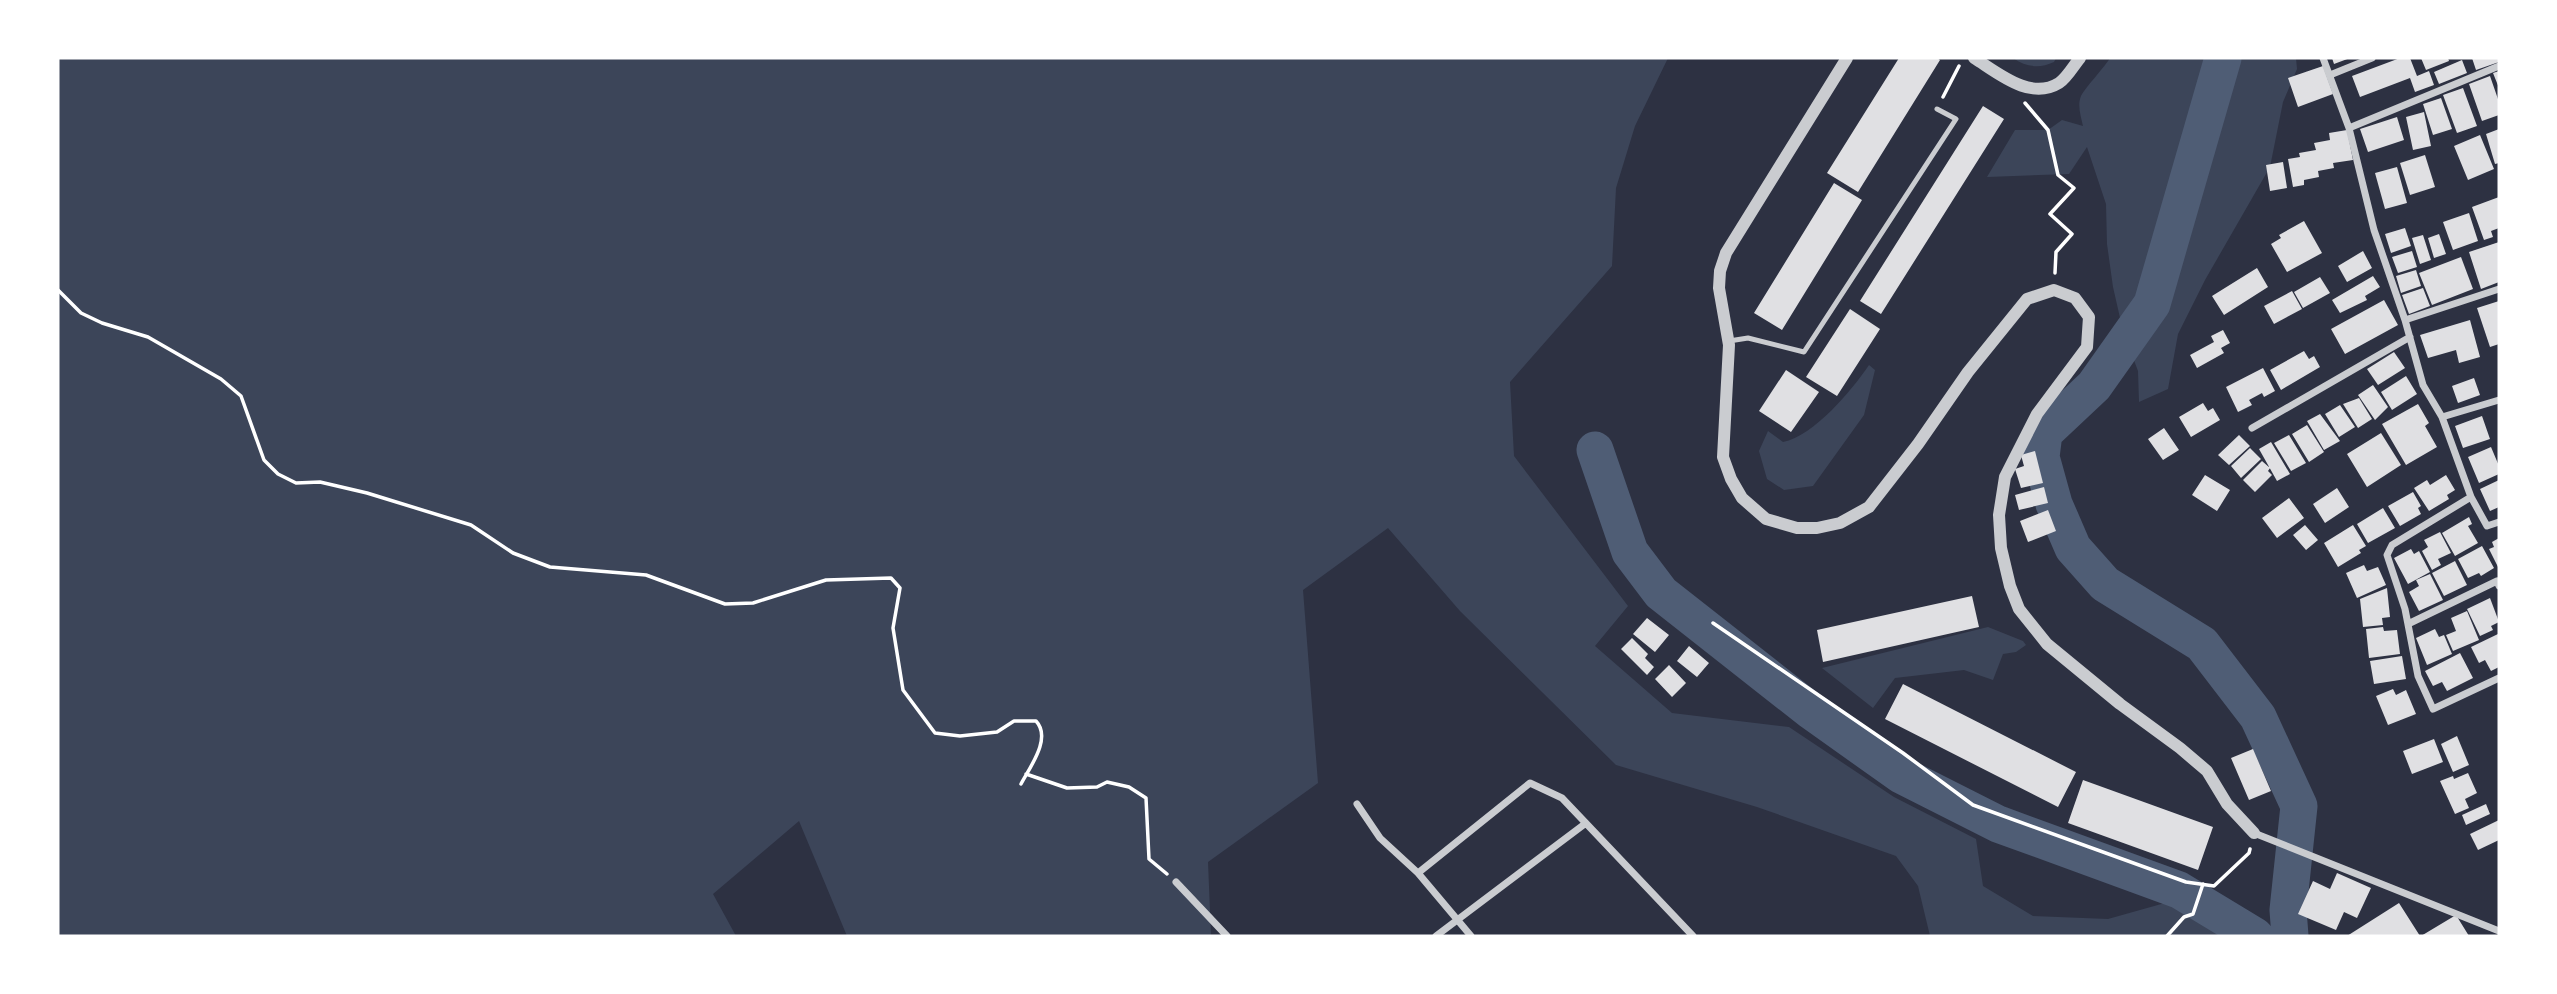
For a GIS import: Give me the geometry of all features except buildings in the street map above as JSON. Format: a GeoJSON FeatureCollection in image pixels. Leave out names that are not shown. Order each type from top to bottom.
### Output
{"type":"FeatureCollection","features":[{"type":"Feature","properties":{"kind":"street"},"geometry":{"type":"LineString","coordinates":[[1847,58],[1726,253],[1720,271],[1719,288],[1728,341],[1723,457],[1742,498],[1766,519],[1797,528],[1817,528],[1840,523],[1869,507],[1918,444],[1968,372],[2027,299],[2054,290],[2075,298],[2089,317],[2087,347],[2037,414],[2005,477],[1999,515],[2001,548],[2010,586],[2019,609],[2047,644],[2207,771],[2227,804],[2255,833],[2499,931]]}},
{"type":"Feature","properties":{"kind":"street"},"geometry":{"type":"LineString","coordinates":[[1974,58],[2015,84],[2040,90],[2060,83],[2080,58]]}},
{"type":"Feature","properties":{"kind":"street"},"geometry":{"type":"LineString","coordinates":[[2323,58],[2349,128],[2374,230],[2405,320],[2423,385],[2442,417],[2471,498],[2487,526],[2499,522]]}},
{"type":"Feature","properties":{"kind":"street"},"geometry":{"type":"LineString","coordinates":[[2330,75],[2372,58]]}},
{"type":"Feature","properties":{"kind":"street"},"geometry":{"type":"LineString","coordinates":[[2349,128],[2499,66]]}},
{"type":"Feature","properties":{"kind":"street"},"geometry":{"type":"LineString","coordinates":[[2405,320],[2499,289]]}},
{"type":"Feature","properties":{"kind":"street"},"geometry":{"type":"LineString","coordinates":[[2252,428],[2410,337]]}},
{"type":"Feature","properties":{"kind":"street"},"geometry":{"type":"LineString","coordinates":[[2442,417],[2499,400]]}},
{"type":"Feature","properties":{"kind":"street"},"geometry":{"type":"LineString","coordinates":[[2471,498],[2392,545],[2387,555],[2399,587],[2418,676],[2433,709],[2499,678]]}},
{"type":"Feature","properties":{"kind":"street"},"geometry":{"type":"LineString","coordinates":[[2408,624],[2497,581],[2499,586]]}},
{"type":"Feature","properties":{"kind":"street"},"geometry":{"type":"LineString","coordinates":[[1418,873],[1531,783],[1562,798],[1693,936]]}},
{"type":"Feature","properties":{"kind":"street"},"geometry":{"type":"LineString","coordinates":[[1357,804],[1380,838],[1418,873],[1471,936]]}},
{"type":"Feature","properties":{"kind":"street"},"geometry":{"type":"LineString","coordinates":[[1436,936],[1587,823]]}},
{"type":"Feature","properties":{"kind":"street"},"geometry":{"type":"LineString","coordinates":[[1176,882],[1227,936]]}},
{"type":"Feature","properties":{"kind":"lane"},"geometry":{"type":"LineString","coordinates":[[1728,341],[1748,338],[1804,352],[1956,118],[1937,108]]}},
{"type":"Feature","properties":{"kind":"path"},"geometry":{"type":"LineString","coordinates":[[1937,108],[1959,66]]}},
{"type":"Feature","properties":{"kind":"path"},"geometry":{"type":"LineString","coordinates":[[2021,100],[2048,130],[2058,175],[2074,188],[2050,214],[2072,234],[2056,252],[2055,272]]}},
{"type":"Feature","properties":{"kind":"path"},"geometry":{"type":"LineString","coordinates":[[58,290],[81,313],[102,323],[148,337],[221,379],[241,396],[264,460],[278,474],[296,483],[320,482],[367,493],[471,525],[513,553],[550,568],[646,575],[725,604],[753,603],[826,580],[891,578],[900,588],[893,628],[903,690],[935,733],[960,736],[997,732],[1014,721],[1036,721],[1041,726],[1042,743],[1021,784]]}},
{"type":"Feature","properties":{"kind":"path"},"geometry":{"type":"LineString","coordinates":[[1713,623],[1903,753],[1973,805],[2186,882],[2214,886],[2249,853],[2255,833]]}},
{"type":"Feature","properties":{"kind":"path"},"geometry":{"type":"LineString","coordinates":[[1026,774],[1067,788],[1097,787],[1107,782],[1129,787],[1146,798],[1149,859],[1176,882]]}},
{"type":"Feature","properties":{"kind":"path"},"geometry":{"type":"LineString","coordinates":[[2167,936],[2184,917],[2193,914],[2203,884]]}},
{"type":"Feature","properties":{"kind":"shaded area"},"geometry":{"type":"Polygon","coordinates":[[[58,58],[1668,58],[1635,126],[1616,188],[1612,266],[1510,382],[1514,456],[1628,606],[1595,646],[1672,713],[1789,727],[1894,797],[1976,839],[1983,886],[2033,916],[2108,919],[2172,901],[2220,936],[1930,936],[1918,886],[1896,856],[1757,807],[1616,765],[1460,611],[1388,528],[1303,590],[1318,783],[1208,862],[1211,936],[847,936],[799,821],[713,894],[736,936],[58,936],[58,58]]]}},
{"type":"Feature","properties":{"kind":"shaded area"},"geometry":{"type":"Polygon","coordinates":[[[2013,58],[2056,58],[2054,62],[2038,66],[2013,58]]]}},
{"type":"Feature","properties":{"kind":"shaded area"},"geometry":{"type":"Polygon","coordinates":[[[2110,58],[2296,58],[2297,69],[2283,102],[2270,167],[2205,280],[2178,334],[2168,389],[2139,402],[2138,371],[2123,331],[2113,287],[2107,244],[2106,204],[2087,147],[2069,174],[1987,177],[2015,130],[2048,130],[2062,120],[2083,126],[2079,107],[2081,96],[2110,58]]]}},
{"type":"Feature","properties":{"kind":"shaded area"},"geometry":{"type":"Polygon","coordinates":[[[1869,365],[1875,370],[1864,415],[1813,486],[1784,490],[1767,479],[1759,451],[1768,431],[1783,442],[1807,431],[1831,411],[1869,365]]]}},
{"type":"Feature","properties":{"kind":"shaded area"},"geometry":{"type":"Polygon","coordinates":[[[1988,627],[2023,641],[2026,645],[2016,652],[2003,654],[1993,680],[1964,670],[1895,678],[1873,708],[1822,668],[1988,627]]]}},
{"type":"Feature","properties":{"kind":"waterway"},"geometry":{"type":"LineString","coordinates":[[2223,58],[2152,304],[2094,386],[2044,433],[2041,457],[2054,504],[2073,548],[2105,584],[2202,644],[2258,717],[2299,806],[2288,910],[2290,936]]}},
{"type":"Feature","properties":{"kind":"waterway"},"geometry":{"type":"LineString","coordinates":[[1595,450],[1630,552],[1661,593],[1811,711],[1901,775],[1998,824],[2179,890],[2255,936]]}}]}
